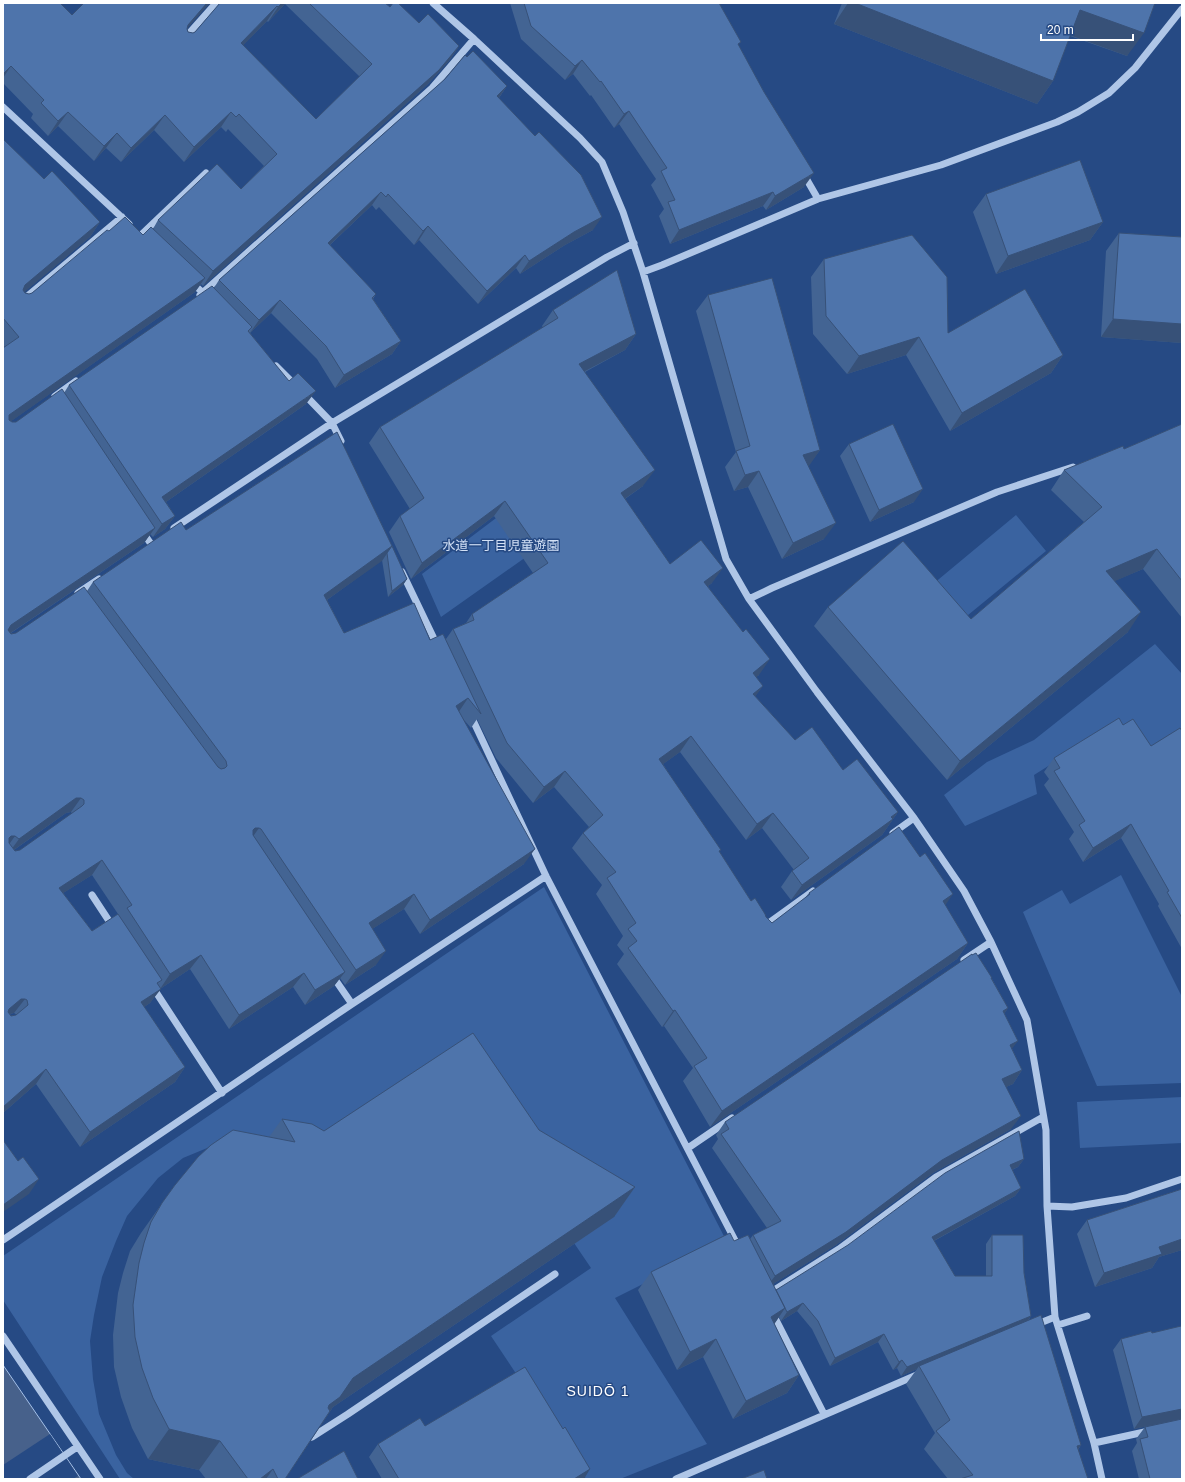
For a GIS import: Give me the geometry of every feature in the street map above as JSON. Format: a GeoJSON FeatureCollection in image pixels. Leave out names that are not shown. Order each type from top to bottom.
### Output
{"type":"FeatureCollection","features":[{"type":"Feature","properties":{"kind":"street"},"geometry":{"type":"LineString","coordinates":[[181,43],[216,3]]}},
{"type":"Feature","properties":{"kind":"street"},"geometry":{"type":"LineString","coordinates":[[433,3],[474,39],[580,138],[602,162],[634,243],[726,559],[749,599],[817,692],[914,818],[964,890],[991,942],[1027,1020],[1046,1130],[1046,1206],[1055,1317],[1094,1443],[1102,1479]]}},
{"type":"Feature","properties":{"kind":"street"},"geometry":{"type":"LineString","coordinates":[[643,272],[818,199],[941,165],[1057,122],[1078,112],[1109,93],[1135,68],[1182,9]]}},
{"type":"Feature","properties":{"kind":"street"},"geometry":{"type":"LineString","coordinates":[[197,297],[432,88],[474,39]]}},
{"type":"Feature","properties":{"kind":"street"},"geometry":{"type":"LineString","coordinates":[[3,107],[144,238],[206,173]]}},
{"type":"Feature","properties":{"kind":"street"},"geometry":{"type":"LineString","coordinates":[[799,165],[818,199]]}},
{"type":"Feature","properties":{"kind":"street"},"geometry":{"type":"LineString","coordinates":[[18,304],[122,217]]}},
{"type":"Feature","properties":{"kind":"street"},"geometry":{"type":"LineString","coordinates":[[170,531],[332,423],[607,256],[634,243]]}},
{"type":"Feature","properties":{"kind":"street"},"geometry":{"type":"LineString","coordinates":[[186,277],[214,304]]}},
{"type":"Feature","properties":{"kind":"street"},"geometry":{"type":"LineString","coordinates":[[273,363],[332,423],[345,450]]}},
{"type":"Feature","properties":{"kind":"street"},"geometry":{"type":"LineString","coordinates":[[53,400],[79,379]]}},
{"type":"Feature","properties":{"kind":"street"},"geometry":{"type":"LineString","coordinates":[[749,599],[997,492],[1079,466]]}},
{"type":"Feature","properties":{"kind":"street"},"geometry":{"type":"LineString","coordinates":[[138,525],[151,544]]}},
{"type":"Feature","properties":{"kind":"street"},"geometry":{"type":"LineString","coordinates":[[399,565],[440,651]]}},
{"type":"Feature","properties":{"kind":"street"},"geometry":{"type":"LineString","coordinates":[[68,599],[106,574]]}},
{"type":"Feature","properties":{"kind":"street"},"geometry":{"type":"LineString","coordinates":[[75,595],[80,601]]}},
{"type":"Feature","properties":{"kind":"street"},"geometry":{"type":"LineString","coordinates":[[467,708],[546,876],[742,1254]]}},
{"type":"Feature","properties":{"kind":"street"},"geometry":{"type":"LineString","coordinates":[[886,838],[914,818]]}},
{"type":"Feature","properties":{"kind":"street"},"geometry":{"type":"LineString","coordinates":[[3,1240],[352,1004],[546,876]]}},
{"type":"Feature","properties":{"kind":"street"},"geometry":{"type":"LineString","coordinates":[[759,930],[816,888]]}},
{"type":"Feature","properties":{"kind":"street"},"geometry":{"type":"LineString","coordinates":[[92,895],[118,934]]}},
{"type":"Feature","properties":{"kind":"street"},"geometry":{"type":"LineString","coordinates":[[961,962],[991,942]]}},
{"type":"Feature","properties":{"kind":"street"},"geometry":{"type":"LineString","coordinates":[[330,972],[352,1004]]}},
{"type":"Feature","properties":{"kind":"street"},"geometry":{"type":"LineString","coordinates":[[148,981],[222,1093]]}},
{"type":"Feature","properties":{"kind":"street"},"geometry":{"type":"LineString","coordinates":[[688,1148],[740,1112]]}},
{"type":"Feature","properties":{"kind":"street"},"geometry":{"type":"LineString","coordinates":[[764,1296],[839,1249],[936,1177],[1043,1117]]}},
{"type":"Feature","properties":{"kind":"street"},"geometry":{"type":"LineString","coordinates":[[1046,1206],[1072,1207],[1126,1198],[1182,1180]]}},
{"type":"Feature","properties":{"kind":"street"},"geometry":{"type":"LineString","coordinates":[[312,1437],[555,1274]]}},
{"type":"Feature","properties":{"kind":"street"},"geometry":{"type":"LineString","coordinates":[[760,1289],[824,1414]]}},
{"type":"Feature","properties":{"kind":"street"},"geometry":{"type":"LineString","coordinates":[[1058,1326],[1087,1316]]}},
{"type":"Feature","properties":{"kind":"street"},"geometry":{"type":"LineString","coordinates":[[1030,1327],[1055,1317]]}},
{"type":"Feature","properties":{"kind":"street"},"geometry":{"type":"LineString","coordinates":[[3,1336],[100,1479]]}},
{"type":"Feature","properties":{"kind":"street"},"geometry":{"type":"LineString","coordinates":[[676,1479],[927,1370]]}},
{"type":"Feature","properties":{"kind":"street"},"geometry":{"type":"LineString","coordinates":[[1094,1443],[1153,1430]]}},
{"type":"Feature","properties":{"kind":"street"},"geometry":{"type":"LineString","coordinates":[[30,1479],[77,1447]]}},
{"type":"Feature","properties":{"kind":"green space","name":"水道一丁目児童遊園"},"geometry":{"type":"Polygon","coordinates":[[[512,506],[543,545],[441,617],[422,574],[512,506]]]}},
{"type":"Feature","properties":{"kind":"green space"},"geometry":{"type":"Polygon","coordinates":[[[1016,515],[1046,551],[962,620],[933,584],[1016,515]]]}},
{"type":"Feature","properties":{"kind":"green space"},"geometry":{"type":"Polygon","coordinates":[[[1155,644],[1182,674],[1182,734],[1144,757],[1120,721],[1034,775],[1037,794],[965,826],[944,795],[987,762],[1034,740],[1155,644]]]}},
{"type":"Feature","properties":{"kind":"green space"},"geometry":{"type":"Polygon","coordinates":[[[1121,875],[1182,997],[1182,1083],[1097,1086],[1023,912],[1062,890],[1070,904],[1121,875]]]}},
{"type":"Feature","properties":{"kind":"green space"},"geometry":{"type":"Polygon","coordinates":[[[544,887],[727,1242],[615,1298],[707,1444],[620,1479],[586,1479],[491,1336],[591,1268],[574,1243],[615,1216],[519,1159],[303,1161],[212,1146],[183,1158],[158,1178],[127,1216],[102,1277],[90,1341],[93,1379],[99,1414],[116,1455],[127,1473],[134,1479],[120,1479],[3,1300],[3,1256],[544,887]]]}},
{"type":"Feature","properties":{"kind":"green space"},"geometry":{"type":"Polygon","coordinates":[[[1182,1097],[1182,1143],[1080,1148],[1077,1102],[1182,1097]]]}},
{"type":"Feature","properties":{"kind":"shaded area"},"geometry":{"type":"Polygon","coordinates":[[[3,1365],[81,1479],[3,1479],[3,1365]]]}},
{"type":"Feature","properties":{"kind":"pier"},"geometry":{"type":"Polygon","coordinates":[[[50,1434],[78,1476],[73,1479],[3,1479],[3,1465],[50,1434]]]}},
{"type":"Feature","properties":{"kind":"building"},"geometry":{"type":"Polygon","coordinates":[[[3,3],[60,3],[72,15],[84,3],[207,3],[188,25],[188,32],[193,33],[220,3],[282,3],[278,7],[277,6],[241,43],[316,119],[372,64],[309,3],[385,3],[390,7],[393,3],[398,3],[419,23],[428,14],[459,46],[439,70],[213,271],[158,220],[217,164],[241,189],[277,154],[239,114],[236,117],[231,112],[194,147],[165,115],[131,148],[117,133],[104,146],[68,112],[58,121],[41,103],[44,100],[11,66],[3,74],[3,3]]]}},
{"type":"Feature","properties":{"kind":"building"},"geometry":{"type":"Polygon","coordinates":[[[524,3],[719,3],[741,42],[738,44],[764,92],[814,173],[775,196],[773,192],[679,230],[668,202],[675,200],[661,171],[667,168],[629,111],[624,114],[601,81],[600,82],[582,60],[575,66],[531,26],[524,3]]]}},
{"type":"Feature","properties":{"kind":"building"},"geometry":{"type":"Polygon","coordinates":[[[855,3],[1155,3],[1144,33],[1080,10],[1053,81],[855,3]]]}},
{"type":"Feature","properties":{"kind":"building"},"geometry":{"type":"Polygon","coordinates":[[[473,51],[507,86],[497,96],[535,136],[539,132],[581,175],[602,217],[574,232],[529,261],[525,255],[487,291],[428,226],[423,231],[388,194],[386,197],[381,192],[328,243],[376,294],[372,298],[401,341],[344,375],[326,346],[280,300],[259,320],[219,280],[445,79],[465,55],[467,57],[473,51]]]}},
{"type":"Feature","properties":{"kind":"building"},"geometry":{"type":"Polygon","coordinates":[[[3,139],[44,179],[52,171],[100,222],[25,285],[23,290],[25,293],[32,293],[107,230],[109,231],[125,217],[143,235],[151,227],[205,278],[9,415],[9,420],[16,422],[62,389],[155,528],[11,625],[8,630],[11,634],[16,633],[84,587],[218,767],[221,769],[225,768],[227,766],[226,761],[93,582],[181,522],[186,530],[337,432],[392,546],[324,595],[344,633],[414,603],[430,640],[443,634],[481,714],[468,698],[456,706],[535,849],[430,920],[414,894],[369,923],[386,951],[356,970],[261,829],[255,828],[253,830],[253,835],[345,972],[315,990],[304,973],[239,1015],[201,955],[170,974],[127,908],[132,905],[102,860],[59,888],[92,931],[118,914],[162,980],[157,983],[161,989],[141,1002],[185,1067],[90,1132],[46,1069],[3,1107],[3,348],[19,337],[3,318],[3,139]],[[76,798],[19,839],[15,836],[11,836],[9,838],[9,843],[15,851],[20,850],[84,804],[84,800],[81,798],[76,798]],[[21,999],[9,1009],[8,1012],[11,1016],[16,1015],[28,1005],[27,1000],[21,999]]]}},
{"type":"Feature","properties":{"kind":"building"},"geometry":{"type":"Polygon","coordinates":[[[1080,160],[1103,222],[1008,256],[986,194],[1080,160]]]}},
{"type":"Feature","properties":{"kind":"building"},"geometry":{"type":"Polygon","coordinates":[[[1119,233],[1182,237],[1182,324],[1113,319],[1119,233]]]}},
{"type":"Feature","properties":{"kind":"building"},"geometry":{"type":"Polygon","coordinates":[[[912,235],[947,277],[948,333],[1025,289],[1063,355],[962,413],[919,337],[859,356],[826,316],[824,259],[912,235]]]}},
{"type":"Feature","properties":{"kind":"building"},"geometry":{"type":"Polygon","coordinates":[[[617,270],[636,334],[579,364],[655,470],[621,493],[670,564],[701,540],[723,568],[704,582],[743,632],[746,629],[770,659],[753,673],[763,686],[753,694],[795,740],[812,727],[843,770],[857,759],[898,812],[891,817],[893,819],[802,885],[792,871],[809,858],[773,813],[757,824],[691,736],[659,759],[721,850],[719,851],[751,901],[755,898],[766,917],[772,923],[810,894],[809,893],[899,827],[920,857],[925,853],[953,894],[943,901],[968,943],[722,1111],[694,1066],[707,1058],[675,1010],[673,1011],[628,948],[637,941],[628,929],[636,923],[607,878],[616,872],[583,833],[603,815],[565,771],[544,787],[507,743],[453,629],[474,620],[472,614],[548,563],[505,501],[422,563],[400,516],[424,498],[380,427],[558,318],[553,310],[617,270]]]}},
{"type":"Feature","properties":{"kind":"building"},"geometry":{"type":"Polygon","coordinates":[[[772,278],[820,450],[803,455],[836,523],[793,543],[759,471],[745,475],[736,451],[750,446],[708,295],[772,278]]]}},
{"type":"Feature","properties":{"kind":"building"},"geometry":{"type":"Polygon","coordinates":[[[212,286],[252,327],[248,331],[289,381],[298,373],[316,391],[162,497],[175,516],[162,524],[69,385],[212,286]]]}},
{"type":"Feature","properties":{"kind":"building"},"geometry":{"type":"Polygon","coordinates":[[[893,424],[923,489],[879,510],[849,444],[893,424]]]}},
{"type":"Feature","properties":{"kind":"building"},"geometry":{"type":"Polygon","coordinates":[[[1182,424],[1182,581],[1157,549],[1106,571],[1141,612],[960,761],[828,607],[903,541],[971,619],[1102,507],[1064,470],[1123,446],[1124,449],[1182,424]]]}},
{"type":"Feature","properties":{"kind":"building"},"geometry":{"type":"Polygon","coordinates":[[[392,546],[407,579],[392,591],[387,553],[392,546]]]}},
{"type":"Feature","properties":{"kind":"building"},"geometry":{"type":"Polygon","coordinates":[[[1119,718],[1123,725],[1133,719],[1151,746],[1180,728],[1182,731],[1182,918],[1167,892],[1169,891],[1131,824],[1093,848],[1079,825],[1085,821],[1054,771],[1060,768],[1054,758],[1119,718]]]}},
{"type":"Feature","properties":{"kind":"building"},"geometry":{"type":"Polygon","coordinates":[[[976,953],[992,978],[1008,1008],[1003,1011],[1018,1041],[1010,1045],[1022,1070],[1002,1079],[1021,1116],[942,1160],[846,1232],[775,1276],[753,1235],[781,1221],[721,1134],[729,1129],[725,1122],[972,954],[976,953]]]}},
{"type":"Feature","properties":{"kind":"building"},"geometry":{"type":"Polygon","coordinates":[[[473,1033],[539,1130],[635,1187],[353,1378],[340,1397],[329,1405],[328,1408],[330,1411],[285,1479],[278,1479],[273,1469],[260,1479],[248,1479],[220,1441],[169,1429],[153,1398],[142,1368],[135,1337],[133,1305],[139,1263],[151,1222],[175,1185],[198,1157],[211,1145],[233,1130],[295,1142],[282,1119],[312,1124],[324,1131],[473,1033]]]}},
{"type":"Feature","properties":{"kind":"building"},"geometry":{"type":"Polygon","coordinates":[[[1019,1131],[1024,1159],[1010,1165],[1021,1188],[932,1237],[955,1276],[992,1276],[992,1235],[1023,1235],[1024,1273],[1031,1316],[907,1367],[902,1360],[899,1362],[884,1334],[835,1358],[818,1321],[803,1303],[787,1312],[776,1290],[848,1245],[945,1173],[1019,1131]]]}},
{"type":"Feature","properties":{"kind":"building"},"geometry":{"type":"Polygon","coordinates":[[[3,1140],[18,1161],[23,1157],[39,1179],[3,1205],[3,1140]]]}},
{"type":"Feature","properties":{"kind":"building"},"geometry":{"type":"Polygon","coordinates":[[[1182,1189],[1182,1239],[1159,1247],[1162,1254],[1104,1273],[1087,1220],[1182,1189]]]}},
{"type":"Feature","properties":{"kind":"building"},"geometry":{"type":"Polygon","coordinates":[[[730,1233],[734,1241],[748,1235],[785,1308],[771,1317],[799,1375],[746,1401],[716,1339],[690,1352],[651,1272],[730,1233]]]}},
{"type":"Feature","properties":{"kind":"building"},"geometry":{"type":"Polygon","coordinates":[[[1041,1315],[1081,1445],[1077,1446],[1088,1479],[960,1479],[973,1475],[936,1431],[950,1420],[919,1366],[1041,1315]]]}},
{"type":"Feature","properties":{"kind":"building"},"geometry":{"type":"Polygon","coordinates":[[[1181,1326],[1182,1409],[1142,1417],[1121,1339],[1151,1331],[1152,1333],[1181,1326]]]}},
{"type":"Feature","properties":{"kind":"building"},"geometry":{"type":"Polygon","coordinates":[[[525,1367],[563,1429],[565,1427],[590,1469],[574,1479],[399,1479],[378,1444],[420,1418],[425,1426],[525,1367]]]}},
{"type":"Feature","properties":{"kind":"building"},"geometry":{"type":"Polygon","coordinates":[[[1182,1419],[1182,1479],[1150,1479],[1140,1439],[1148,1437],[1145,1427],[1182,1419]]]}},
{"type":"Feature","properties":{"kind":"building"},"geometry":{"type":"Polygon","coordinates":[[[344,1451],[358,1479],[297,1479],[344,1451]]]}},
{"type":"Feature","properties":{"kind":"building"},"geometry":{"type":"Polygon","coordinates":[[[764,1470],[767,1479],[741,1479],[764,1470]]]}},
{"type":"Feature","properties":{"kind":"district","name":"SUIDŌ 1"},"geometry":{"type":"Point","coordinates":[598,1391]}}]}
